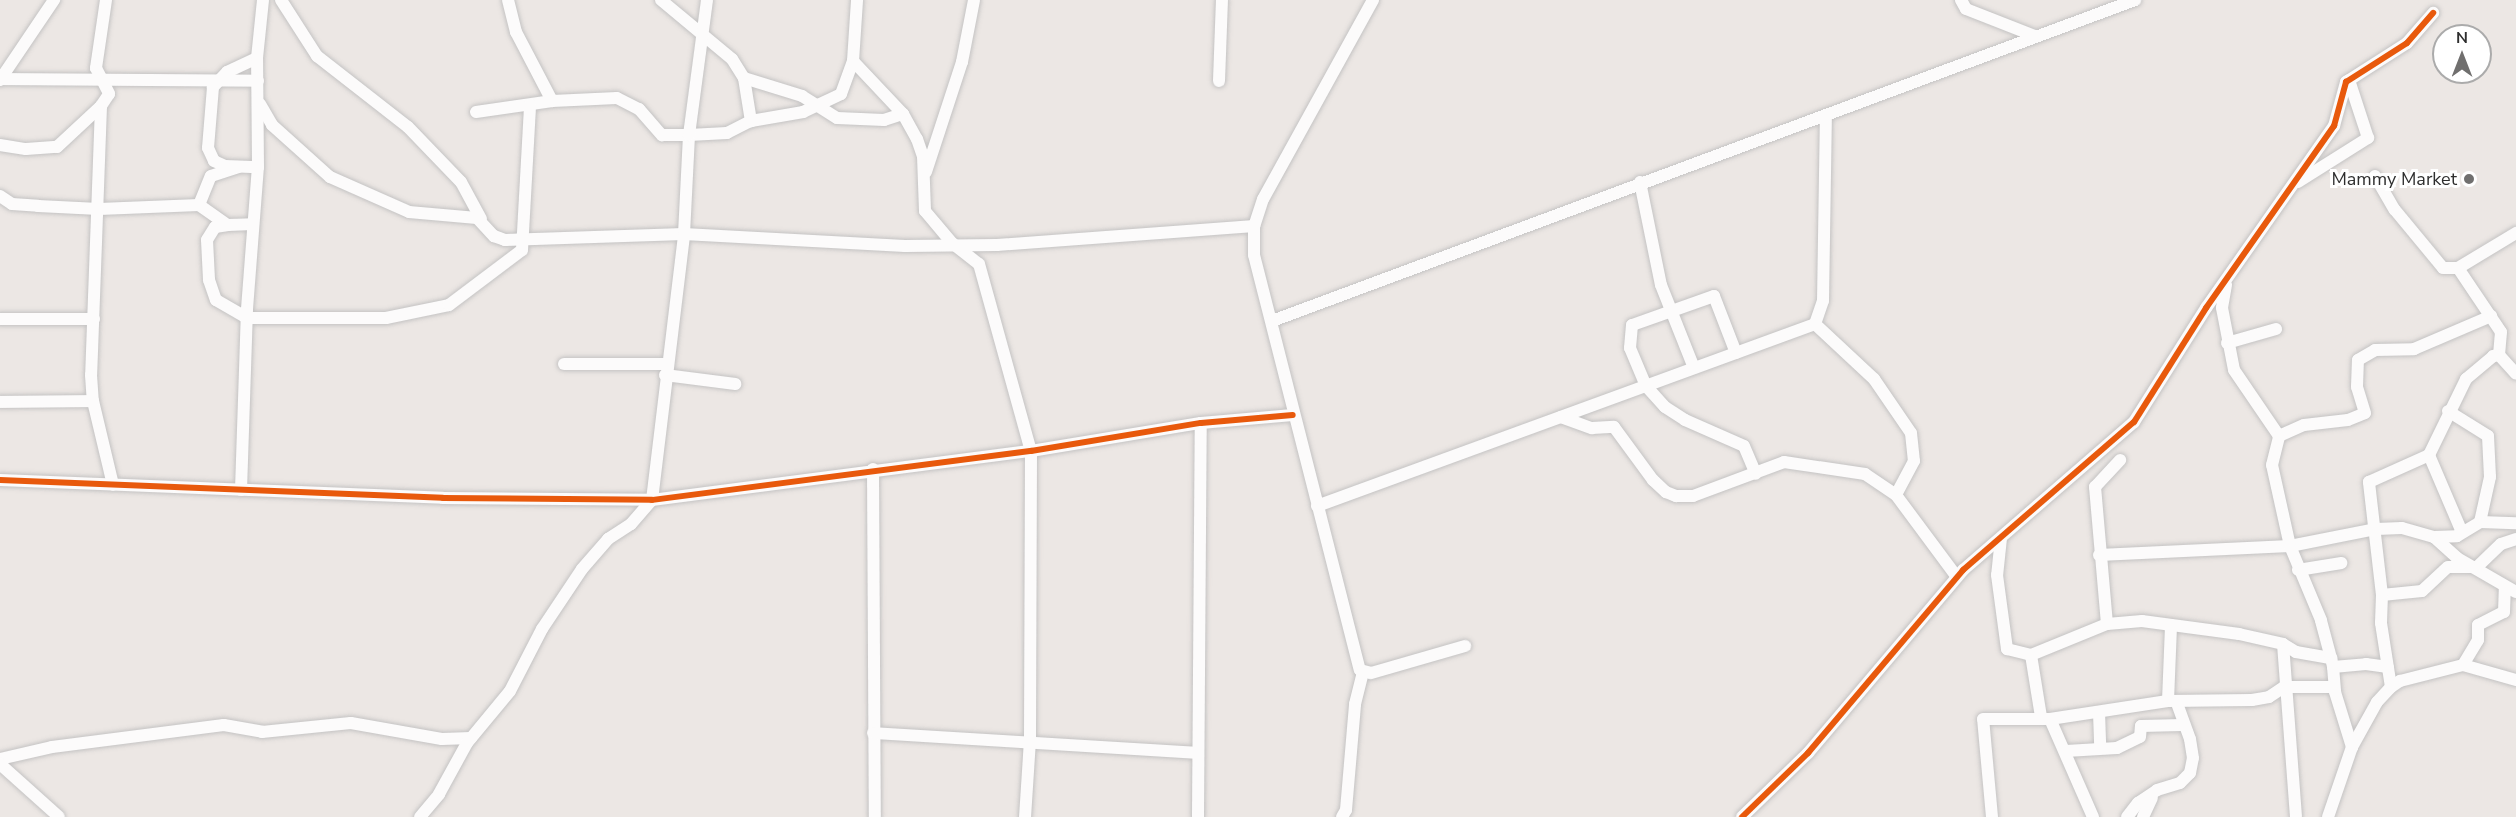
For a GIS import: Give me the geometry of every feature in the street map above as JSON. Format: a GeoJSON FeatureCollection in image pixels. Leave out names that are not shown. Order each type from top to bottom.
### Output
{"type":"FeatureCollection","features":[{"type":"Feature","properties":{"kind":"street"},"geometry":{"type":"LineString","coordinates":[[0,80],[54,0]]}},
{"type":"Feature","properties":{"kind":"street"},"geometry":{"type":"LineString","coordinates":[[0,145],[26,149],[57,147],[101,106],[109,94],[96,68],[106,0]]}},
{"type":"Feature","properties":{"kind":"street"},"geometry":{"type":"LineString","coordinates":[[241,490],[247,318],[258,167],[260,104],[257,58],[263,0]]}},
{"type":"Feature","properties":{"kind":"street"},"geometry":{"type":"LineString","coordinates":[[281,0],[317,56],[408,127],[461,182],[481,219],[494,236],[524,239],[684,234],[736,240],[839,241],[905,246],[952,243],[997,245],[1254,226]]}},
{"type":"Feature","properties":{"kind":"street"},"geometry":{"type":"LineString","coordinates":[[508,0],[516,32],[552,101]]}},
{"type":"Feature","properties":{"kind":"street"},"geometry":{"type":"LineString","coordinates":[[661,0],[732,59],[744,78],[751,121]]}},
{"type":"Feature","properties":{"kind":"street"},"geometry":{"type":"LineString","coordinates":[[420,817],[439,794],[471,738],[510,691],[542,629],[582,569],[608,539],[631,524],[652,500],[665,370],[684,234],[688,135],[704,35],[707,0]]}},
{"type":"Feature","properties":{"kind":"street"},"geometry":{"type":"LineString","coordinates":[[476,112],[552,101],[617,98],[639,109],[662,135],[688,135],[727,133],[751,121],[803,112],[841,94],[853,61],[857,0]]}},
{"type":"Feature","properties":{"kind":"street"},"geometry":{"type":"LineString","coordinates":[[923,182],[962,62],[974,0]]}},
{"type":"Feature","properties":{"kind":"street"},"geometry":{"type":"LineString","coordinates":[[1219,81],[1222,0]]}},
{"type":"Feature","properties":{"kind":"street"},"geometry":{"type":"LineString","coordinates":[[1961,0],[2035,36]]}},
{"type":"Feature","properties":{"kind":"street"},"geometry":{"type":"LineString","coordinates":[[2092,15],[2099,0]]}},
{"type":"Feature","properties":{"kind":"street"},"geometry":{"type":"LineString","coordinates":[[1272,321],[1640,182],[2134,0]]}},
{"type":"Feature","properties":{"kind":"street"},"geometry":{"type":"LineString","coordinates":[[1342,817],[1346,810],[1355,704],[1363,673],[1293,415],[1272,321],[1254,255],[1254,226],[1263,199],[1370,1]]}},
{"type":"Feature","properties":{"kind":"street"},"geometry":{"type":"LineString","coordinates":[[1742,817],[1808,753],[1957,577],[2134,422],[2169,363],[2334,126],[2349,80],[2407,43],[2433,13]]}},
{"type":"Feature","properties":{"kind":"street"},"geometry":{"type":"LineString","coordinates":[[257,58],[227,72],[219,81],[209,102],[208,148],[214,161],[239,167],[258,167]]}},
{"type":"Feature","properties":{"kind":"street"},"geometry":{"type":"LineString","coordinates":[[853,61],[903,114],[920,146],[925,211],[952,243],[979,264],[1030,451],[1030,740],[1025,817]]}},
{"type":"Feature","properties":{"kind":"street"},"geometry":{"type":"LineString","coordinates":[[744,78],[802,96],[837,118],[884,120],[903,114]]}},
{"type":"Feature","properties":{"kind":"street"},"geometry":{"type":"LineString","coordinates":[[0,80],[258,81]]}},
{"type":"Feature","properties":{"kind":"street"},"geometry":{"type":"LineString","coordinates":[[2294,184],[2368,138],[2349,80]]}},
{"type":"Feature","properties":{"kind":"street"},"geometry":{"type":"LineString","coordinates":[[260,104],[272,125],[330,177],[409,212],[481,219]]}},
{"type":"Feature","properties":{"kind":"street"},"geometry":{"type":"LineString","coordinates":[[253,224],[215,227],[207,240],[209,280],[216,300],[247,318],[386,318],[449,305],[489,272],[520,254],[524,239],[530,105]]}},
{"type":"Feature","properties":{"kind":"street"},"geometry":{"type":"LineString","coordinates":[[101,106],[93,401],[113,485]]}},
{"type":"Feature","properties":{"kind":"street"},"geometry":{"type":"LineString","coordinates":[[1815,324],[1823,301],[1826,115]]}},
{"type":"Feature","properties":{"kind":"street"},"geometry":{"type":"LineString","coordinates":[[199,205],[211,176],[239,167]]}},
{"type":"Feature","properties":{"kind":"street"},"geometry":{"type":"LineString","coordinates":[[2375,176],[2395,210],[2443,268],[2458,268],[2516,233]]}},
{"type":"Feature","properties":{"kind":"street"},"geometry":{"type":"LineString","coordinates":[[1640,182],[1661,285],[1694,368]]}},
{"type":"Feature","properties":{"kind":"street"},"geometry":{"type":"LineString","coordinates":[[0,196],[12,204],[99,209],[199,205],[228,225]]}},
{"type":"Feature","properties":{"kind":"street"},"geometry":{"type":"LineString","coordinates":[[2458,268],[2501,332],[2499,355],[2516,374]]}},
{"type":"Feature","properties":{"kind":"street"},"geometry":{"type":"LineString","coordinates":[[2227,281],[2222,308],[2234,370],[2279,436],[2272,465],[2290,546],[2320,620],[2332,663],[2334,687],[2352,747]]}},
{"type":"Feature","properties":{"kind":"street"},"geometry":{"type":"LineString","coordinates":[[1736,353],[1714,296],[1632,325],[1630,348],[1646,386],[1665,407],[1685,420],[1744,446],[1756,474]]}},
{"type":"Feature","properties":{"kind":"street"},"geometry":{"type":"LineString","coordinates":[[2279,436],[2304,424],[2348,420],[2366,413],[2357,387],[2358,360],[2374,350],[2414,349],[2491,316]]}},
{"type":"Feature","properties":{"kind":"street"},"geometry":{"type":"LineString","coordinates":[[0,319],[94,319]]}},
{"type":"Feature","properties":{"kind":"street"},"geometry":{"type":"LineString","coordinates":[[1317,506],[1815,324]]}},
{"type":"Feature","properties":{"kind":"street"},"geometry":{"type":"LineString","coordinates":[[1815,324],[1874,380],[1911,433],[1914,461],[1896,495]]}},
{"type":"Feature","properties":{"kind":"street"},"geometry":{"type":"LineString","coordinates":[[2227,343],[2276,329]]}},
{"type":"Feature","properties":{"kind":"street"},"geometry":{"type":"LineString","coordinates":[[2391,687],[2381,622],[2382,595],[2376,529],[2367,494],[2369,482],[2429,454],[2448,411],[2466,379],[2499,355]]}},
{"type":"Feature","properties":{"kind":"street"},"geometry":{"type":"LineString","coordinates":[[564,364],[665,370],[735,384]]}},
{"type":"Feature","properties":{"kind":"street"},"geometry":{"type":"LineString","coordinates":[[0,402],[93,401]]}},
{"type":"Feature","properties":{"kind":"street"},"geometry":{"type":"LineString","coordinates":[[2448,411],[2488,436],[2490,477],[2480,522]]}},
{"type":"Feature","properties":{"kind":"street"},"geometry":{"type":"LineString","coordinates":[[0,480],[241,490],[652,500],[873,469],[1030,451],[1201,423],[1293,415]]}},
{"type":"Feature","properties":{"kind":"street"},"geometry":{"type":"LineString","coordinates":[[1561,417],[1592,428],[1614,427],[1653,480],[1666,492],[1676,496],[1693,496],[1784,462],[1865,474],[1896,495],[1957,577]]}},
{"type":"Feature","properties":{"kind":"street"},"geometry":{"type":"LineString","coordinates":[[1198,817],[1201,423]]}},
{"type":"Feature","properties":{"kind":"street"},"geometry":{"type":"LineString","coordinates":[[2429,454],[2461,530]]}},
{"type":"Feature","properties":{"kind":"street"},"geometry":{"type":"LineString","coordinates":[[2106,624],[2099,555],[2096,487],[2120,460]]}},
{"type":"Feature","properties":{"kind":"street"},"geometry":{"type":"LineString","coordinates":[[0,468],[13,481]]}},
{"type":"Feature","properties":{"kind":"street"},"geometry":{"type":"LineString","coordinates":[[873,469],[875,817]]}},
{"type":"Feature","properties":{"kind":"street"},"geometry":{"type":"LineString","coordinates":[[2099,555],[2290,546],[2376,529],[2402,528],[2434,537],[2457,536],[2461,530],[2480,522],[2516,523]]}},
{"type":"Feature","properties":{"kind":"street"},"geometry":{"type":"LineString","coordinates":[[2434,537],[2457,558],[2477,567],[2511,590],[2504,612],[2478,625],[2478,640],[2463,665]]}},
{"type":"Feature","properties":{"kind":"street"},"geometry":{"type":"LineString","coordinates":[[2001,538],[1997,575],[2007,649],[2031,655],[2106,624],[2142,621],[2283,644],[2296,652],[2332,663],[2388,667]]}},
{"type":"Feature","properties":{"kind":"street"},"geometry":{"type":"LineString","coordinates":[[2382,595],[2422,591],[2448,567],[2477,567],[2501,544],[2516,539]]}},
{"type":"Feature","properties":{"kind":"street"},"geometry":{"type":"LineString","coordinates":[[2298,570],[2341,563]]}},
{"type":"Feature","properties":{"kind":"street"},"geometry":{"type":"LineString","coordinates":[[2143,817],[2157,790],[2180,783],[2190,773],[2193,758],[2190,739],[2172,703],[2171,625]]}},
{"type":"Feature","properties":{"kind":"street"},"geometry":{"type":"LineString","coordinates":[[2283,644],[2284,687],[2296,817]]}},
{"type":"Feature","properties":{"kind":"street"},"geometry":{"type":"LineString","coordinates":[[1363,673],[1465,646]]}},
{"type":"Feature","properties":{"kind":"street"},"geometry":{"type":"LineString","coordinates":[[2031,655],[2046,718],[2066,751],[2093,817]]}},
{"type":"Feature","properties":{"kind":"street"},"geometry":{"type":"LineString","coordinates":[[2328,817],[2352,747],[2377,702],[2391,687],[2400,681],[2463,665],[2516,680]]}},
{"type":"Feature","properties":{"kind":"street"},"geometry":{"type":"LineString","coordinates":[[1992,817],[1983,719],[2046,718],[2172,703],[2252,700],[2269,697],[2284,687],[2334,687]]}},
{"type":"Feature","properties":{"kind":"street"},"geometry":{"type":"LineString","coordinates":[[2099,712],[2100,746]]}},
{"type":"Feature","properties":{"kind":"street"},"geometry":{"type":"LineString","coordinates":[[0,759],[52,747],[224,726],[262,732],[351,723],[442,740],[471,738]]}},
{"type":"Feature","properties":{"kind":"street"},"geometry":{"type":"LineString","coordinates":[[2066,751],[2100,746],[2117,748],[2140,737],[2141,726],[2182,725]]}},
{"type":"Feature","properties":{"kind":"street"},"geometry":{"type":"LineString","coordinates":[[873,733],[1030,740],[1197,753]]}},
{"type":"Feature","properties":{"kind":"street"},"geometry":{"type":"LineString","coordinates":[[0,764],[59,817]]}},
{"type":"Feature","properties":{"kind":"street"},"geometry":{"type":"LineString","coordinates":[[2127,817],[2138,803],[2152,797]]}},
{"type":"Feature","properties":{"kind":"cycle path"},"geometry":{"type":"LineString","coordinates":[[1742,817],[1808,753],[1963,570],[2134,422],[2206,308],[2334,126],[2346,82],[2407,43],[2433,13]]}},
{"type":"Feature","properties":{"kind":"cycle path"},"geometry":{"type":"LineString","coordinates":[[0,480],[443,498],[652,500],[1031,451],[1201,423],[1293,415]]}},
{"type":"Feature","properties":{"kind":"place","name":"Mammy Market"},"geometry":{"type":"Point","coordinates":[2469,179]}}]}
